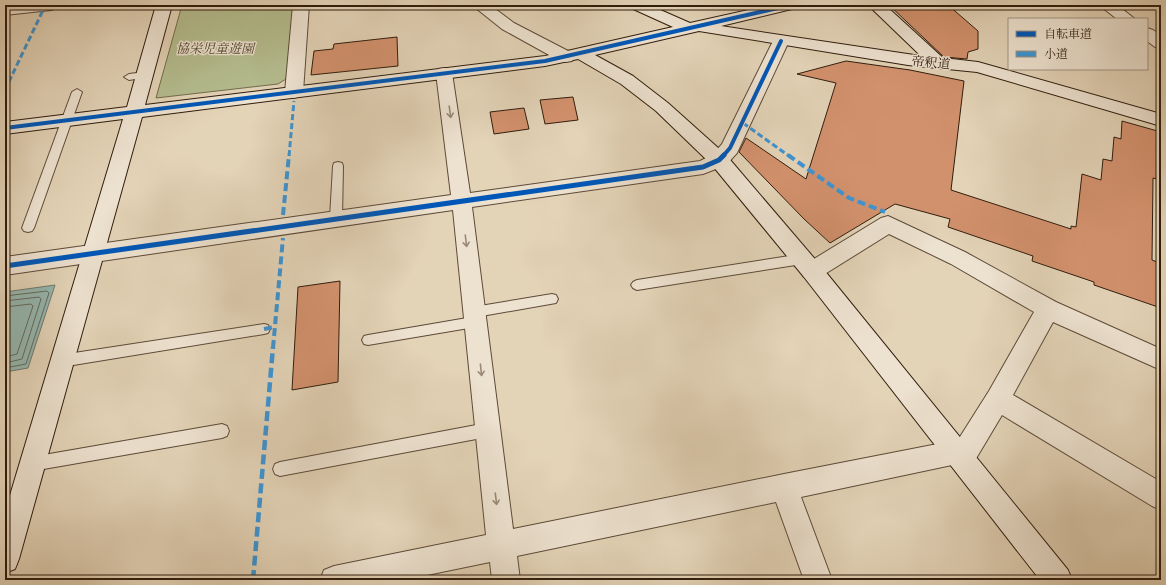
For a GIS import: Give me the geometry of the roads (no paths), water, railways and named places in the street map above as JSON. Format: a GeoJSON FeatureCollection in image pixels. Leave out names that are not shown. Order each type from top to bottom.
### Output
{"type":"FeatureCollection","features":[{"type":"Feature","properties":{"kind":"street"},"geometry":{"type":"LineString","coordinates":[[5,10],[51,5]]}},
{"type":"Feature","properties":{"kind":"street"},"geometry":{"type":"LineString","coordinates":[[5,559],[61,361],[135,112],[137,76],[164,5]]}},
{"type":"Feature","properties":{"kind":"street"},"geometry":{"type":"LineString","coordinates":[[294,92],[301,5]]}},
{"type":"Feature","properties":{"kind":"street"},"geometry":{"type":"LineString","coordinates":[[480,5],[508,26],[627,80],[676,119],[719,160],[807,265],[1058,580]]}},
{"type":"Feature","properties":{"kind":"street","name":"帝釈道"},"geometry":{"type":"LineString","coordinates":[[638,5],[692,27],[908,60],[978,67],[1161,120]]}},
{"type":"Feature","properties":{"kind":"street"},"geometry":{"type":"LineString","coordinates":[[5,128],[444,73],[574,55],[791,5]]}},
{"type":"Feature","properties":{"kind":"street"},"geometry":{"type":"LineString","coordinates":[[876,5],[938,63]]}},
{"type":"Feature","properties":{"kind":"street"},"geometry":{"type":"LineString","coordinates":[[1107,5],[1126,18]]}},
{"type":"Feature","properties":{"kind":"street"},"geometry":{"type":"LineString","coordinates":[[1148,34],[1161,43]]}},
{"type":"Feature","properties":{"kind":"street"},"geometry":{"type":"LineString","coordinates":[[5,266],[702,167],[719,160],[730,148],[781,41]]}},
{"type":"Feature","properties":{"kind":"street"},"geometry":{"type":"LineString","coordinates":[[444,73],[461,201],[506,580]]}},
{"type":"Feature","properties":{"kind":"street"},"geometry":{"type":"LineString","coordinates":[[807,265],[888,224],[958,258],[1048,309],[1161,360]]}},
{"type":"Feature","properties":{"kind":"street"},"geometry":{"type":"LineString","coordinates":[[334,580],[784,487],[959,455],[998,399],[1048,309]]}},
{"type":"Feature","properties":{"kind":"street"},"geometry":{"type":"LineString","coordinates":[[998,399],[1161,497]]}},
{"type":"Feature","properties":{"kind":"street"},"geometry":{"type":"LineString","coordinates":[[784,487],[818,580]]}},
{"type":"Feature","properties":{"kind":"lane"},"geometry":{"type":"LineString","coordinates":[[28,228],[77,92]]}},
{"type":"Feature","properties":{"kind":"lane"},"geometry":{"type":"LineString","coordinates":[[336,218],[338,166]]}},
{"type":"Feature","properties":{"kind":"lane"},"geometry":{"type":"LineString","coordinates":[[638,285],[807,265]]}},
{"type":"Feature","properties":{"kind":"lane"},"geometry":{"type":"LineString","coordinates":[[368,340],[552,299]]}},
{"type":"Feature","properties":{"kind":"lane"},"geometry":{"type":"LineString","coordinates":[[61,361],[264,329]]}},
{"type":"Feature","properties":{"kind":"lane"},"geometry":{"type":"LineString","coordinates":[[280,469],[487,430]]}},
{"type":"Feature","properties":{"kind":"lane"},"geometry":{"type":"LineString","coordinates":[[32,464],[222,431]]}},
{"type":"Feature","properties":{"kind":"water"},"geometry":{"type":"Polygon","coordinates":[[[55,285],[28,368],[5,372],[5,292],[55,285]]]}},
{"type":"Feature","properties":{"kind":"park label","name":"協栄児童遊園"},"geometry":{"type":"Point","coordinates":[215,48]}}]}
